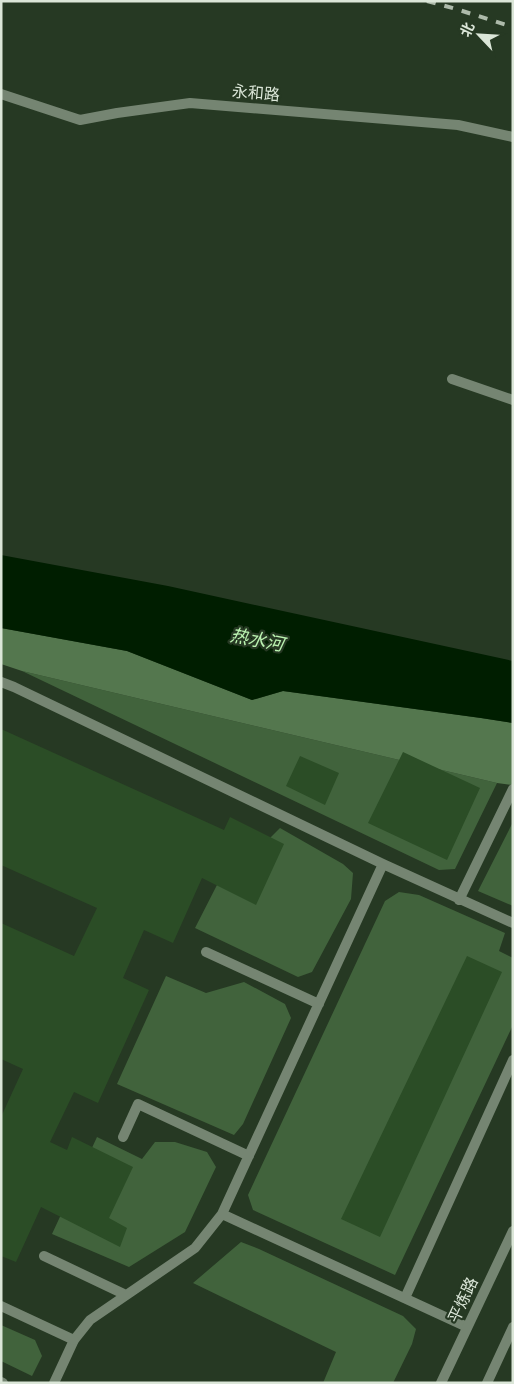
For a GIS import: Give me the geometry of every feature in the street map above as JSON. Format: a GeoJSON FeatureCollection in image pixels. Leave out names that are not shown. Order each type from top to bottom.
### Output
{"type":"FeatureCollection","features":[{"type":"Feature","properties":{"kind":"street","name":"永和路"},"geometry":{"type":"LineString","coordinates":[[1,94],[80,120],[190,103],[458,125],[513,137]]}},
{"type":"Feature","properties":{"kind":"street"},"geometry":{"type":"LineString","coordinates":[[452,379],[513,400]]}},
{"type":"Feature","properties":{"kind":"street"},"geometry":{"type":"LineString","coordinates":[[1,682],[459,900],[513,923]]}},
{"type":"Feature","properties":{"kind":"street"},"geometry":{"type":"LineString","coordinates":[[459,900],[513,789]]}},
{"type":"Feature","properties":{"kind":"street"},"geometry":{"type":"LineString","coordinates":[[54,1383],[74,1340],[90,1320],[195,1248],[222,1214],[383,864]]}},
{"type":"Feature","properties":{"kind":"street"},"geometry":{"type":"LineString","coordinates":[[206,952],[319,1004]]}},
{"type":"Feature","properties":{"kind":"street"},"geometry":{"type":"LineString","coordinates":[[404,1298],[513,1060]]}},
{"type":"Feature","properties":{"kind":"street"},"geometry":{"type":"LineString","coordinates":[[123,1137],[138,1104],[249,1156]]}},
{"type":"Feature","properties":{"kind":"street"},"geometry":{"type":"LineString","coordinates":[[222,1214],[467,1326]]}},
{"type":"Feature","properties":{"kind":"street","name":"平炼路"},"geometry":{"type":"LineString","coordinates":[[441,1383],[513,1231]]}},
{"type":"Feature","properties":{"kind":"street"},"geometry":{"type":"LineString","coordinates":[[44,1256],[126,1295]]}},
{"type":"Feature","properties":{"kind":"street"},"geometry":{"type":"LineString","coordinates":[[1,1306],[74,1340]]}},
{"type":"Feature","properties":{"kind":"street"},"geometry":{"type":"LineString","coordinates":[[487,1383],[513,1327]]}},
{"type":"Feature","properties":{"kind":"shaded area"},"geometry":{"type":"Polygon","coordinates":[[[1,628],[127,651],[252,700],[283,691],[513,723],[513,785],[497,783],[22,671],[1,664],[1,628]]]}},
{"type":"Feature","properties":{"kind":"shaded area"},"geometry":{"type":"Polygon","coordinates":[[[22,671],[497,783],[455,869],[439,870],[22,671]]]}},
{"type":"Feature","properties":{"kind":"shaded area"},"geometry":{"type":"Polygon","coordinates":[[[513,822],[513,906],[478,891],[513,822]]]}},
{"type":"Feature","properties":{"kind":"shaded area"},"geometry":{"type":"Polygon","coordinates":[[[280,828],[343,864],[353,873],[351,899],[312,972],[298,977],[195,928],[241,838],[262,846],[280,828]]]}},
{"type":"Feature","properties":{"kind":"shaded area"},"geometry":{"type":"Polygon","coordinates":[[[399,892],[419,895],[505,933],[499,951],[513,958],[513,1025],[395,1275],[253,1210],[248,1195],[385,901],[399,892]]]}},
{"type":"Feature","properties":{"kind":"shaded area"},"geometry":{"type":"Polygon","coordinates":[[[166,976],[206,993],[244,982],[285,1004],[291,1018],[243,1124],[234,1135],[117,1084],[166,976]]]}},
{"type":"Feature","properties":{"kind":"shaded area"},"geometry":{"type":"Polygon","coordinates":[[[97,1137],[142,1159],[155,1142],[175,1142],[207,1152],[216,1167],[185,1232],[129,1267],[52,1234],[97,1137]]]}},
{"type":"Feature","properties":{"kind":"shaded area"},"geometry":{"type":"Polygon","coordinates":[[[241,1242],[403,1316],[416,1329],[412,1344],[393,1383],[323,1383],[336,1352],[193,1283],[241,1242]]]}},
{"type":"Feature","properties":{"kind":"shaded area"},"geometry":{"type":"Polygon","coordinates":[[[1,1325],[35,1340],[42,1356],[32,1376],[1,1361],[1,1325]]]}},
{"type":"Feature","properties":{"kind":"water","name":"热水河"},"geometry":{"type":"Polygon","coordinates":[[[1,555],[168,586],[513,661],[513,723],[283,691],[252,700],[127,651],[1,628],[1,555]]]}},
{"type":"Feature","properties":{"kind":"building"},"geometry":{"type":"Polygon","coordinates":[[[1,729],[224,830],[230,817],[284,844],[256,905],[202,878],[173,943],[144,930],[123,978],[149,990],[98,1103],[74,1092],[50,1142],[67,1150],[72,1137],[133,1167],[109,1218],[127,1228],[120,1247],[41,1207],[16,1262],[1,1256],[1,1117],[23,1069],[1,1059],[1,923],[74,956],[97,908],[1,865],[1,729]]]}},
{"type":"Feature","properties":{"kind":"building"},"geometry":{"type":"Polygon","coordinates":[[[403,752],[480,788],[447,860],[368,823],[403,752]]]}},
{"type":"Feature","properties":{"kind":"building"},"geometry":{"type":"Polygon","coordinates":[[[300,756],[339,773],[325,805],[286,786],[300,756]]]}},
{"type":"Feature","properties":{"kind":"building"},"geometry":{"type":"Polygon","coordinates":[[[467,956],[502,972],[380,1237],[341,1219],[467,956]]]}},
{"type":"Feature","properties":{"kind":"railway"},"geometry":{"type":"LineString","coordinates":[[427,1],[513,27]]}}]}
